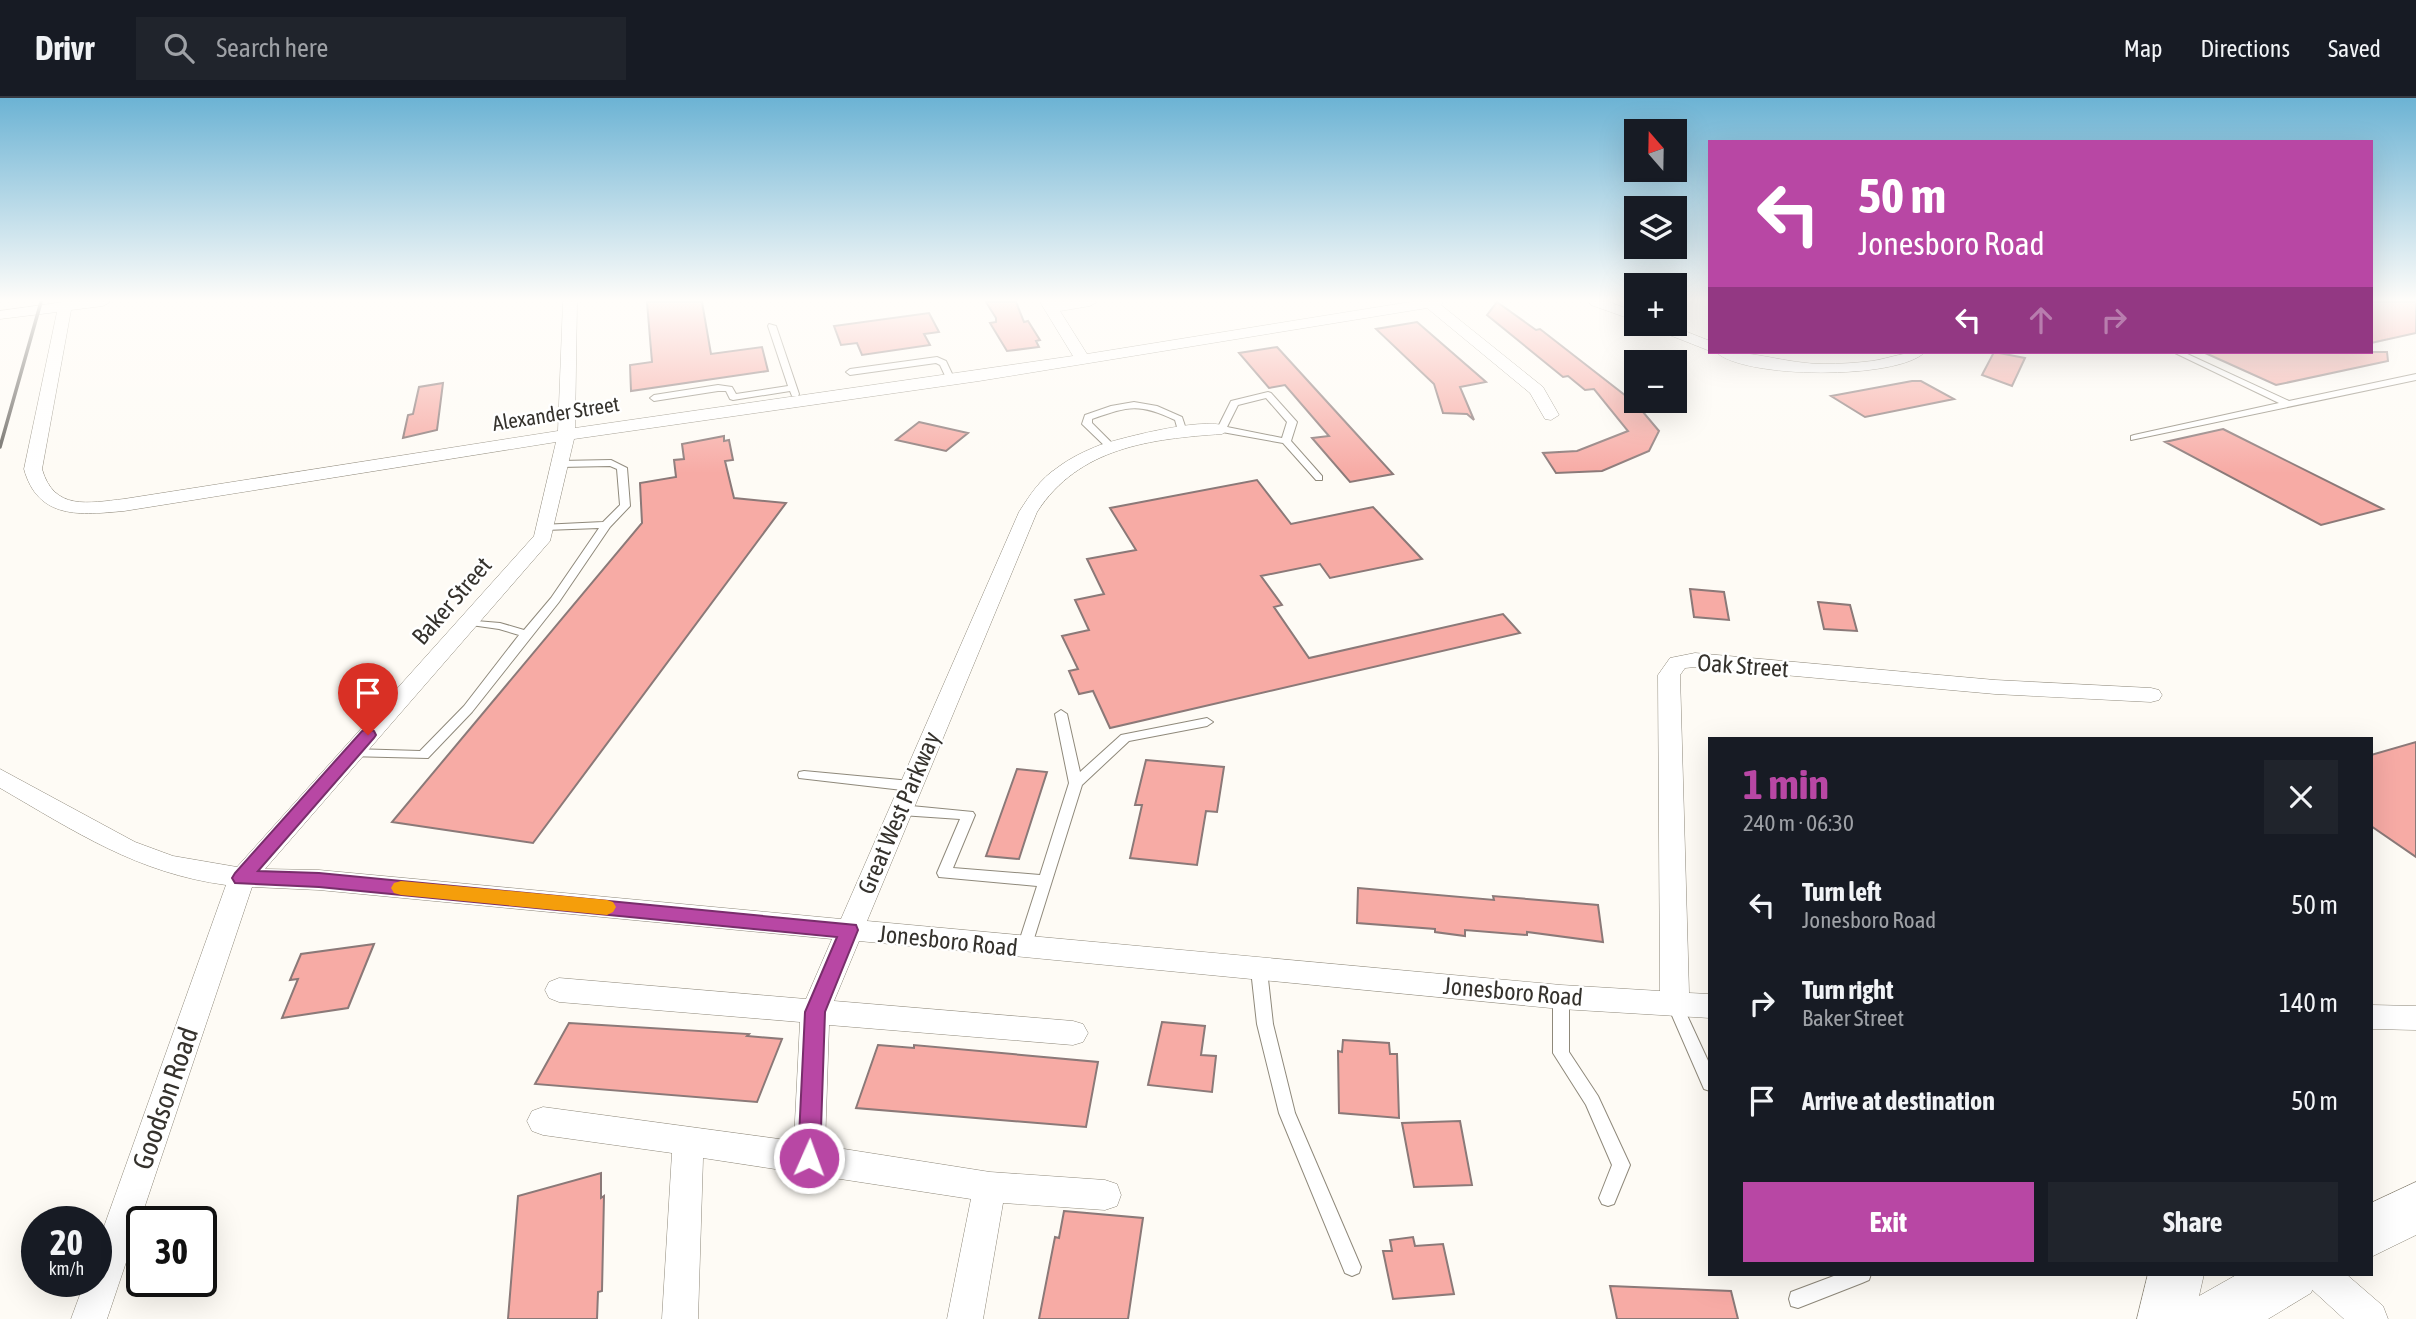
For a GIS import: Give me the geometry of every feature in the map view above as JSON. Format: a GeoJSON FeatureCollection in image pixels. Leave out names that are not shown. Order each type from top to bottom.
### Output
{"type":"FeatureCollection","features":[{"type":"Feature","properties":{"kind":"main road"},"geometry":{"type":"LineString","coordinates":[[2373,1230],[2416,1207]]}},
{"type":"Feature","properties":{"kind":"main road"},"geometry":{"type":"LineString","coordinates":[[2166,1319],[2176,1276]]}},
{"type":"Feature","properties":{"kind":"main road"},"geometry":{"type":"LineString","coordinates":[[2214,1319],[2288,1276]]}},
{"type":"Feature","properties":{"kind":"street","name":"Alexander Street"},"geometry":{"type":"LineString","coordinates":[[55,359],[33,469],[41,492],[66,506],[92,508],[566,435],[734,403],[795,394],[951,380],[1083,359]]}},
{"type":"Feature","properties":{"kind":"street","name":"Baker Street"},"geometry":{"type":"LineString","coordinates":[[242,878],[543,537],[566,435],[568,359]]}},
{"type":"Feature","properties":{"kind":"street"},"geometry":{"type":"LineString","coordinates":[[1499,359],[1537,390],[1551,415]]}},
{"type":"Feature","properties":{"kind":"street"},"geometry":{"type":"LineString","coordinates":[[1754,359],[1779,365],[1821,369],[1880,364],[1895,359]]}},
{"type":"Feature","properties":{"kind":"street","name":"Great West Parkway"},"geometry":{"type":"LineString","coordinates":[[809,1158],[815,1012],[1028,512],[1043,489],[1077,463],[1112,448],[1182,432],[1222,429]]}},
{"type":"Feature","properties":{"kind":"street","name":"Oak Street"},"geometry":{"type":"LineString","coordinates":[[1675,1004],[1668,675],[1678,663],[1696,660],[1995,687],[2151,695]]}},
{"type":"Feature","properties":{"kind":"street","name":"Jonesboro Road"},"geometry":{"type":"LineString","coordinates":[[0,777],[118,845],[171,865],[242,878],[319,880],[1259,970],[1561,997],[1708,1006]]}},
{"type":"Feature","properties":{"kind":"street","name":"Goodson Road"},"geometry":{"type":"LineString","coordinates":[[89,1319],[242,878]]}},
{"type":"Feature","properties":{"kind":"street"},"geometry":{"type":"LineString","coordinates":[[559,990],[1073,1033]]}},
{"type":"Feature","properties":{"kind":"street"},"geometry":{"type":"LineString","coordinates":[[2373,1017],[2416,1018]]}},
{"type":"Feature","properties":{"kind":"street"},"geometry":{"type":"LineString","coordinates":[[543,1121],[990,1186],[1105,1195]]}},
{"type":"Feature","properties":{"kind":"street"},"geometry":{"type":"LineString","coordinates":[[680,1319],[688,1143]]}},
{"type":"Feature","properties":{"kind":"street"},"geometry":{"type":"LineString","coordinates":[[965,1319],[990,1186]]}},
{"type":"Feature","properties":{"kind":"street"},"geometry":{"type":"LineString","coordinates":[[2321,1276],[2370,1319]]}},
{"type":"Feature","properties":{"kind":"lane"},"geometry":{"type":"LineString","coordinates":[[783,359],[795,394]]}},
{"type":"Feature","properties":{"kind":"lane"},"geometry":{"type":"LineString","coordinates":[[2192,359],[2288,404]]}},
{"type":"Feature","properties":{"kind":"lane"},"geometry":{"type":"LineString","coordinates":[[850,372],[937,360],[943,363],[951,380]]}},
{"type":"Feature","properties":{"kind":"lane"},"geometry":{"type":"LineString","coordinates":[[2134,438],[2416,377]]}},
{"type":"Feature","properties":{"kind":"lane"},"geometry":{"type":"LineString","coordinates":[[654,398],[718,388],[729,389],[734,403]]}},
{"type":"Feature","properties":{"kind":"lane"},"geometry":{"type":"LineString","coordinates":[[1286,440],[1292,422],[1268,395],[1234,403],[1222,429],[1286,440],[1319,478]]}},
{"type":"Feature","properties":{"kind":"lane"},"geometry":{"type":"LineString","coordinates":[[1112,448],[1087,424],[1088,417],[1131,403],[1155,406],[1179,419],[1182,432]]}},
{"type":"Feature","properties":{"kind":"lane"},"geometry":{"type":"LineString","coordinates":[[352,753],[423,755],[468,709],[555,600],[606,525],[625,506],[622,468],[611,463],[560,464]]}},
{"type":"Feature","properties":{"kind":"lane"},"geometry":{"type":"LineString","coordinates":[[545,527],[606,525]]}},
{"type":"Feature","properties":{"kind":"lane"},"geometry":{"type":"LineString","coordinates":[[468,622],[500,626],[526,634]]}},
{"type":"Feature","properties":{"kind":"lane"},"geometry":{"type":"LineString","coordinates":[[1024,948],[1076,783],[1061,714]]}},
{"type":"Feature","properties":{"kind":"lane"},"geometry":{"type":"LineString","coordinates":[[1076,783],[1125,738],[1207,722]]}},
{"type":"Feature","properties":{"kind":"lane"},"geometry":{"type":"LineString","coordinates":[[804,775],[911,786]]}},
{"type":"Feature","properties":{"kind":"lane"},"geometry":{"type":"LineString","coordinates":[[901,810],[968,814],[944,873],[1045,881]]}},
{"type":"Feature","properties":{"kind":"lane"},"geometry":{"type":"LineString","coordinates":[[1259,970],[1265,1024],[1287,1112],[1352,1267]]}},
{"type":"Feature","properties":{"kind":"lane"},"geometry":{"type":"LineString","coordinates":[[1561,997],[1561,1053],[1592,1101],[1621,1165],[1608,1198]]}},
{"type":"Feature","properties":{"kind":"lane"},"geometry":{"type":"LineString","coordinates":[[1675,1004],[1708,1079]]}},
{"type":"Feature","properties":{"kind":"lane"},"geometry":{"type":"LineString","coordinates":[[1797,1299],[1857,1276]]}},
{"type":"Feature","properties":{"kind":"building"},"geometry":{"type":"Polygon","coordinates":[[[652,359],[765,359],[768,371],[631,391],[630,365],[652,362],[652,359]]]}},
{"type":"Feature","properties":{"kind":"building"},"geometry":{"type":"Polygon","coordinates":[[[1244,359],[1288,359],[1393,474],[1350,482],[1312,438],[1329,436],[1285,385],[1269,388],[1244,359]]]}},
{"type":"Feature","properties":{"kind":"building"},"geometry":{"type":"Polygon","coordinates":[[[1408,359],[1460,359],[1486,382],[1460,387],[1474,420],[1467,414],[1443,413],[1434,384],[1408,359]]]}},
{"type":"Feature","properties":{"kind":"building"},"geometry":{"type":"Polygon","coordinates":[[[1541,359],[1578,359],[1624,394],[1624,413],[1644,413],[1659,431],[1649,451],[1602,471],[1556,473],[1543,453],[1577,451],[1628,431],[1594,389],[1585,390],[1568,376],[1563,377],[1541,359]]]}},
{"type":"Feature","properties":{"kind":"building"},"geometry":{"type":"Polygon","coordinates":[[[1990,359],[2025,359],[2012,386],[1982,375],[1990,359]]]}},
{"type":"Feature","properties":{"kind":"building"},"geometry":{"type":"Polygon","coordinates":[[[2218,359],[2388,359],[2388,361],[2276,385],[2218,359]]]}},
{"type":"Feature","properties":{"kind":"building"},"geometry":{"type":"Polygon","coordinates":[[[1921,381],[1954,399],[1865,417],[1831,396],[1921,381]]]}},
{"type":"Feature","properties":{"kind":"building"},"geometry":{"type":"Polygon","coordinates":[[[443,383],[437,430],[403,438],[408,415],[413,414],[419,387],[443,383]]]}},
{"type":"Feature","properties":{"kind":"building"},"geometry":{"type":"Polygon","coordinates":[[[919,422],[968,433],[946,451],[896,440],[919,422]]]}},
{"type":"Feature","properties":{"kind":"building"},"geometry":{"type":"Polygon","coordinates":[[[2223,429],[2383,509],[2321,525],[2165,442],[2223,429]]]}},
{"type":"Feature","properties":{"kind":"building"},"geometry":{"type":"Polygon","coordinates":[[[724,436],[724,441],[729,440],[733,460],[725,461],[734,498],[786,503],[533,843],[392,822],[642,523],[640,483],[676,477],[674,460],[684,459],[682,444],[724,436]]]}},
{"type":"Feature","properties":{"kind":"building"},"geometry":{"type":"Polygon","coordinates":[[[1257,480],[1291,524],[1373,507],[1422,559],[1330,578],[1320,564],[1261,576],[1282,605],[1274,607],[1309,658],[1503,614],[1520,633],[1110,728],[1093,691],[1079,694],[1069,671],[1078,669],[1062,636],[1089,630],[1075,600],[1104,594],[1087,559],[1136,550],[1110,508],[1257,480]]]}},
{"type":"Feature","properties":{"kind":"building"},"geometry":{"type":"Polygon","coordinates":[[[1690,589],[1724,592],[1729,620],[1694,617],[1690,589]]]}},
{"type":"Feature","properties":{"kind":"building"},"geometry":{"type":"Polygon","coordinates":[[[1818,602],[1850,605],[1857,631],[1824,629],[1818,602]]]}},
{"type":"Feature","properties":{"kind":"building"},"geometry":{"type":"Polygon","coordinates":[[[2416,742],[2416,857],[2373,827],[2373,754],[2416,742]]]}},
{"type":"Feature","properties":{"kind":"building"},"geometry":{"type":"Polygon","coordinates":[[[1146,760],[1224,767],[1217,812],[1206,811],[1197,865],[1130,858],[1142,805],[1135,805],[1146,760]]]}},
{"type":"Feature","properties":{"kind":"building"},"geometry":{"type":"Polygon","coordinates":[[[1017,769],[1047,772],[1019,859],[986,856],[1017,769]]]}},
{"type":"Feature","properties":{"kind":"building"},"geometry":{"type":"Polygon","coordinates":[[[1358,888],[1494,900],[1493,896],[1598,905],[1603,942],[1527,932],[1527,935],[1465,930],[1465,936],[1435,932],[1435,929],[1357,923],[1358,888]]]}},
{"type":"Feature","properties":{"kind":"building"},"geometry":{"type":"Polygon","coordinates":[[[374,944],[348,1008],[282,1018],[298,979],[290,980],[301,954],[374,944]]]}},
{"type":"Feature","properties":{"kind":"building"},"geometry":{"type":"Polygon","coordinates":[[[1162,1022],[1205,1026],[1201,1055],[1216,1056],[1212,1092],[1148,1085],[1162,1022]]]}},
{"type":"Feature","properties":{"kind":"building"},"geometry":{"type":"Polygon","coordinates":[[[569,1023],[749,1034],[747,1036],[782,1039],[757,1102],[535,1084],[569,1023]]]}},
{"type":"Feature","properties":{"kind":"building"},"geometry":{"type":"Polygon","coordinates":[[[1343,1040],[1389,1043],[1390,1054],[1397,1054],[1399,1118],[1339,1113],[1338,1051],[1342,1052],[1343,1040]]]}},
{"type":"Feature","properties":{"kind":"building"},"geometry":{"type":"Polygon","coordinates":[[[878,1045],[914,1048],[914,1045],[1098,1062],[1086,1127],[856,1108],[878,1045]]]}},
{"type":"Feature","properties":{"kind":"building"},"geometry":{"type":"Polygon","coordinates":[[[1460,1121],[1472,1185],[1414,1187],[1402,1123],[1460,1121]]]}},
{"type":"Feature","properties":{"kind":"building"},"geometry":{"type":"Polygon","coordinates":[[[601,1173],[601,1198],[604,1196],[602,1291],[598,1292],[597,1319],[508,1319],[518,1196],[601,1173]]]}},
{"type":"Feature","properties":{"kind":"building"},"geometry":{"type":"Polygon","coordinates":[[[1064,1211],[1143,1218],[1128,1319],[1039,1319],[1055,1237],[1059,1238],[1064,1211]]]}},
{"type":"Feature","properties":{"kind":"building"},"geometry":{"type":"Polygon","coordinates":[[[1413,1237],[1415,1246],[1443,1244],[1454,1294],[1393,1299],[1383,1251],[1392,1251],[1390,1240],[1413,1237]]]}},
{"type":"Feature","properties":{"kind":"building"},"geometry":{"type":"Polygon","coordinates":[[[1610,1286],[1731,1291],[1738,1319],[1617,1319],[1610,1286]]]}},
{"type":"Feature","properties":{"kind":"railway"},"geometry":{"type":"LineString","coordinates":[[0,447],[25,359]]}},
{"type":"Feature","properties":{"kind":"slow traffic"},"geometry":{"type":"LineString","coordinates":[[401,888],[607,907]]}},
{"type":"Feature","properties":{"kind":"route"},"geometry":{"type":"LineString","coordinates":[[368,735],[242,878],[319,880],[849,930],[815,1012],[809,1158]]}}]}
